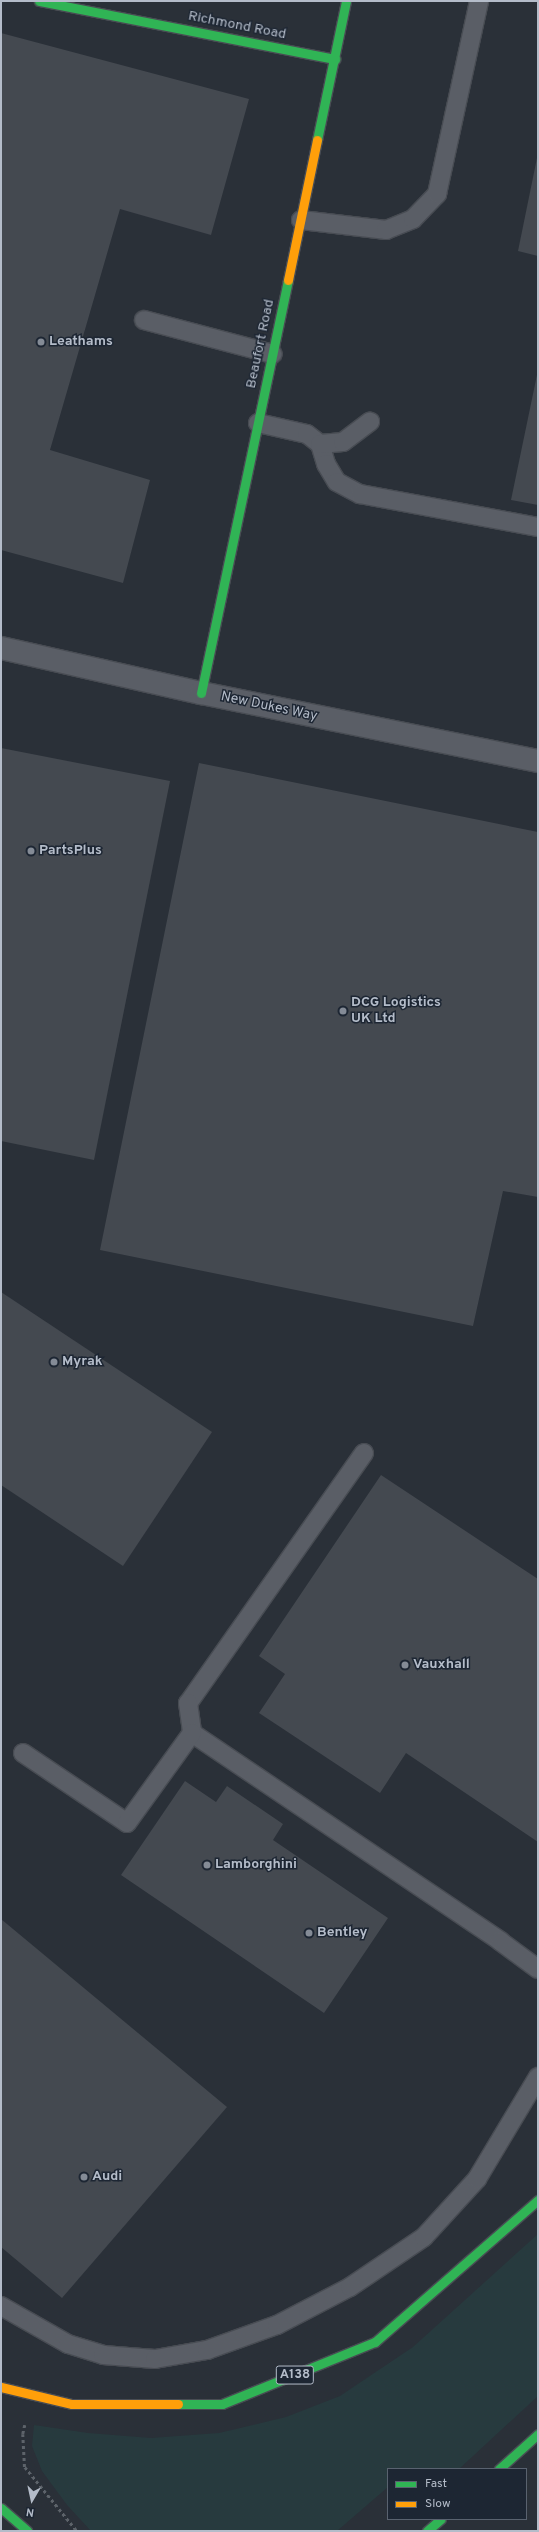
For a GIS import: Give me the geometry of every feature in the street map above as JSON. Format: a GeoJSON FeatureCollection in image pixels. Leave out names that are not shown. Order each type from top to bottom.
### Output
{"type":"FeatureCollection","features":[{"type":"Feature","properties":{"kind":"street","name":"Richmond Road"},"geometry":{"type":"LineString","coordinates":[[39,1],[335,59]]}},
{"type":"Feature","properties":{"kind":"street","name":"Beaufort Road"},"geometry":{"type":"LineString","coordinates":[[201,693],[346,1]]}},
{"type":"Feature","properties":{"kind":"street","name":"New Dukes Way"},"geometry":{"type":"LineString","coordinates":[[1,648],[201,693],[538,761]]}},
{"type":"Feature","properties":{"kind":"street","name":"A138"},"geometry":{"type":"LineString","coordinates":[[1,2387],[72,2404],[222,2404],[375,2342],[538,2200]]}},
{"type":"Feature","properties":{"kind":"street"},"geometry":{"type":"LineString","coordinates":[[500,2468],[538,2434]]}},
{"type":"Feature","properties":{"kind":"street"},"geometry":{"type":"LineString","coordinates":[[1,2508],[27,2531]]}},
{"type":"Feature","properties":{"kind":"street"},"geometry":{"type":"LineString","coordinates":[[427,2531],[441,2520]]}},
{"type":"Feature","properties":{"kind":"lane"},"geometry":{"type":"LineString","coordinates":[[301,220],[386,230],[413,219],[437,194],[479,1]]}},
{"type":"Feature","properties":{"kind":"lane"},"geometry":{"type":"LineString","coordinates":[[144,320],[273,354]]}},
{"type":"Feature","properties":{"kind":"lane"},"geometry":{"type":"LineString","coordinates":[[320,444],[343,442],[370,422]]}},
{"type":"Feature","properties":{"kind":"lane"},"geometry":{"type":"LineString","coordinates":[[258,423],[308,434],[320,444],[326,464],[337,482],[360,494],[538,527]]}},
{"type":"Feature","properties":{"kind":"lane"},"geometry":{"type":"LineString","coordinates":[[23,1753],[126,1824],[192,1733],[188,1702],[364,1453]]}},
{"type":"Feature","properties":{"kind":"lane"},"geometry":{"type":"LineString","coordinates":[[192,1733],[538,1969]]}},
{"type":"Feature","properties":{"kind":"lane"},"geometry":{"type":"LineString","coordinates":[[1,2306],[68,2344],[103,2355],[155,2359],[207,2350],[277,2325],[350,2287],[424,2237],[477,2179],[538,2077]]}},
{"type":"Feature","properties":{"kind":"path"},"geometry":{"type":"LineString","coordinates":[[33,2394],[23,2434],[25,2467],[77,2531]]}},
{"type":"Feature","properties":{"kind":"green space"},"geometry":{"type":"Polygon","coordinates":[[[538,2234],[538,2396],[460,2468],[387,2468],[387,2488],[337,2531],[91,2531],[67,2505],[42,2471],[32,2446],[34,2425],[88,2433],[151,2438],[219,2433],[286,2417],[340,2396],[413,2347],[538,2234]]]}},
{"type":"Feature","properties":{"kind":"building","name":"Leathams"},"geometry":{"type":"Polygon","coordinates":[[[1,33],[249,99],[211,235],[120,209],[50,450],[150,480],[123,583],[1,550],[1,33]]]}},
{"type":"Feature","properties":{"kind":"building"},"geometry":{"type":"Polygon","coordinates":[[[538,153],[538,256],[518,251],[538,153]]]}},
{"type":"Feature","properties":{"kind":"building"},"geometry":{"type":"Polygon","coordinates":[[[538,370],[538,505],[511,500],[538,370]]]}},
{"type":"Feature","properties":{"kind":"building"},"geometry":{"type":"Polygon","coordinates":[[[1,748],[170,781],[94,1160],[1,1141],[1,748]]]}},
{"type":"Feature","properties":{"kind":"building","name":"DCG Logistics UK Ltd"},"geometry":{"type":"Polygon","coordinates":[[[199,763],[538,832],[538,1197],[503,1191],[473,1326],[100,1250],[199,763]]]}},
{"type":"Feature","properties":{"kind":"building","name":"Myrak"},"geometry":{"type":"Polygon","coordinates":[[[1,1292],[212,1432],[123,1566],[1,1485],[1,1292]]]}},
{"type":"Feature","properties":{"kind":"building","name":"Vauxhall"},"geometry":{"type":"Polygon","coordinates":[[[381,1475],[538,1579],[538,1842],[406,1753],[380,1793],[259,1713],[285,1674],[259,1656],[381,1475]]]}},
{"type":"Feature","properties":{"kind":"building"},"geometry":{"type":"Polygon","coordinates":[[[185,1781],[216,1802],[227,1786],[283,1824],[273,1840],[388,1918],[324,2013],[121,1875],[185,1781]]]}},
{"type":"Feature","properties":{"kind":"building","name":"Audi"},"geometry":{"type":"Polygon","coordinates":[[[1,1919],[227,2107],[62,2298],[1,2247],[1,1919]]]}},
{"type":"Feature","properties":{"kind":"traffic: fast"},"geometry":{"type":"LineString","coordinates":[[39,1],[335,59]]}},
{"type":"Feature","properties":{"kind":"traffic: fast"},"geometry":{"type":"LineString","coordinates":[[317,140],[346,1]]}},
{"type":"Feature","properties":{"kind":"traffic: fast"},"geometry":{"type":"LineString","coordinates":[[201,693],[288,280]]}},
{"type":"Feature","properties":{"kind":"traffic: fast"},"geometry":{"type":"LineString","coordinates":[[178,2404],[222,2404],[375,2342],[538,2200]]}},
{"type":"Feature","properties":{"kind":"traffic: fast"},"geometry":{"type":"LineString","coordinates":[[500,2468],[538,2434]]}},
{"type":"Feature","properties":{"kind":"traffic: fast"},"geometry":{"type":"LineString","coordinates":[[1,2508],[27,2531]]}},
{"type":"Feature","properties":{"kind":"traffic: fast"},"geometry":{"type":"LineString","coordinates":[[427,2531],[440,2520]]}},
{"type":"Feature","properties":{"kind":"traffic: slow"},"geometry":{"type":"LineString","coordinates":[[288,280],[317,140]]}},
{"type":"Feature","properties":{"kind":"traffic: slow"},"geometry":{"type":"LineString","coordinates":[[1,2387],[72,2404],[178,2404]]}},
{"type":"Feature","properties":{"kind":"place","name":"Leathams"},"geometry":{"type":"Point","coordinates":[41,342]}},
{"type":"Feature","properties":{"kind":"place","name":"PartsPlus"},"geometry":{"type":"Point","coordinates":[31,851]}},
{"type":"Feature","properties":{"kind":"place","name":"DCG Logistics UK Ltd"},"geometry":{"type":"Point","coordinates":[343,1011]}},
{"type":"Feature","properties":{"kind":"place","name":"Myrak"},"geometry":{"type":"Point","coordinates":[54,1362]}},
{"type":"Feature","properties":{"kind":"place","name":"Vauxhall"},"geometry":{"type":"Point","coordinates":[405,1665]}},
{"type":"Feature","properties":{"kind":"place","name":"Lamborghini"},"geometry":{"type":"Point","coordinates":[207,1865]}},
{"type":"Feature","properties":{"kind":"place","name":"Bentley"},"geometry":{"type":"Point","coordinates":[309,1933]}},
{"type":"Feature","properties":{"kind":"place","name":"Audi"},"geometry":{"type":"Point","coordinates":[84,2177]}}]}
